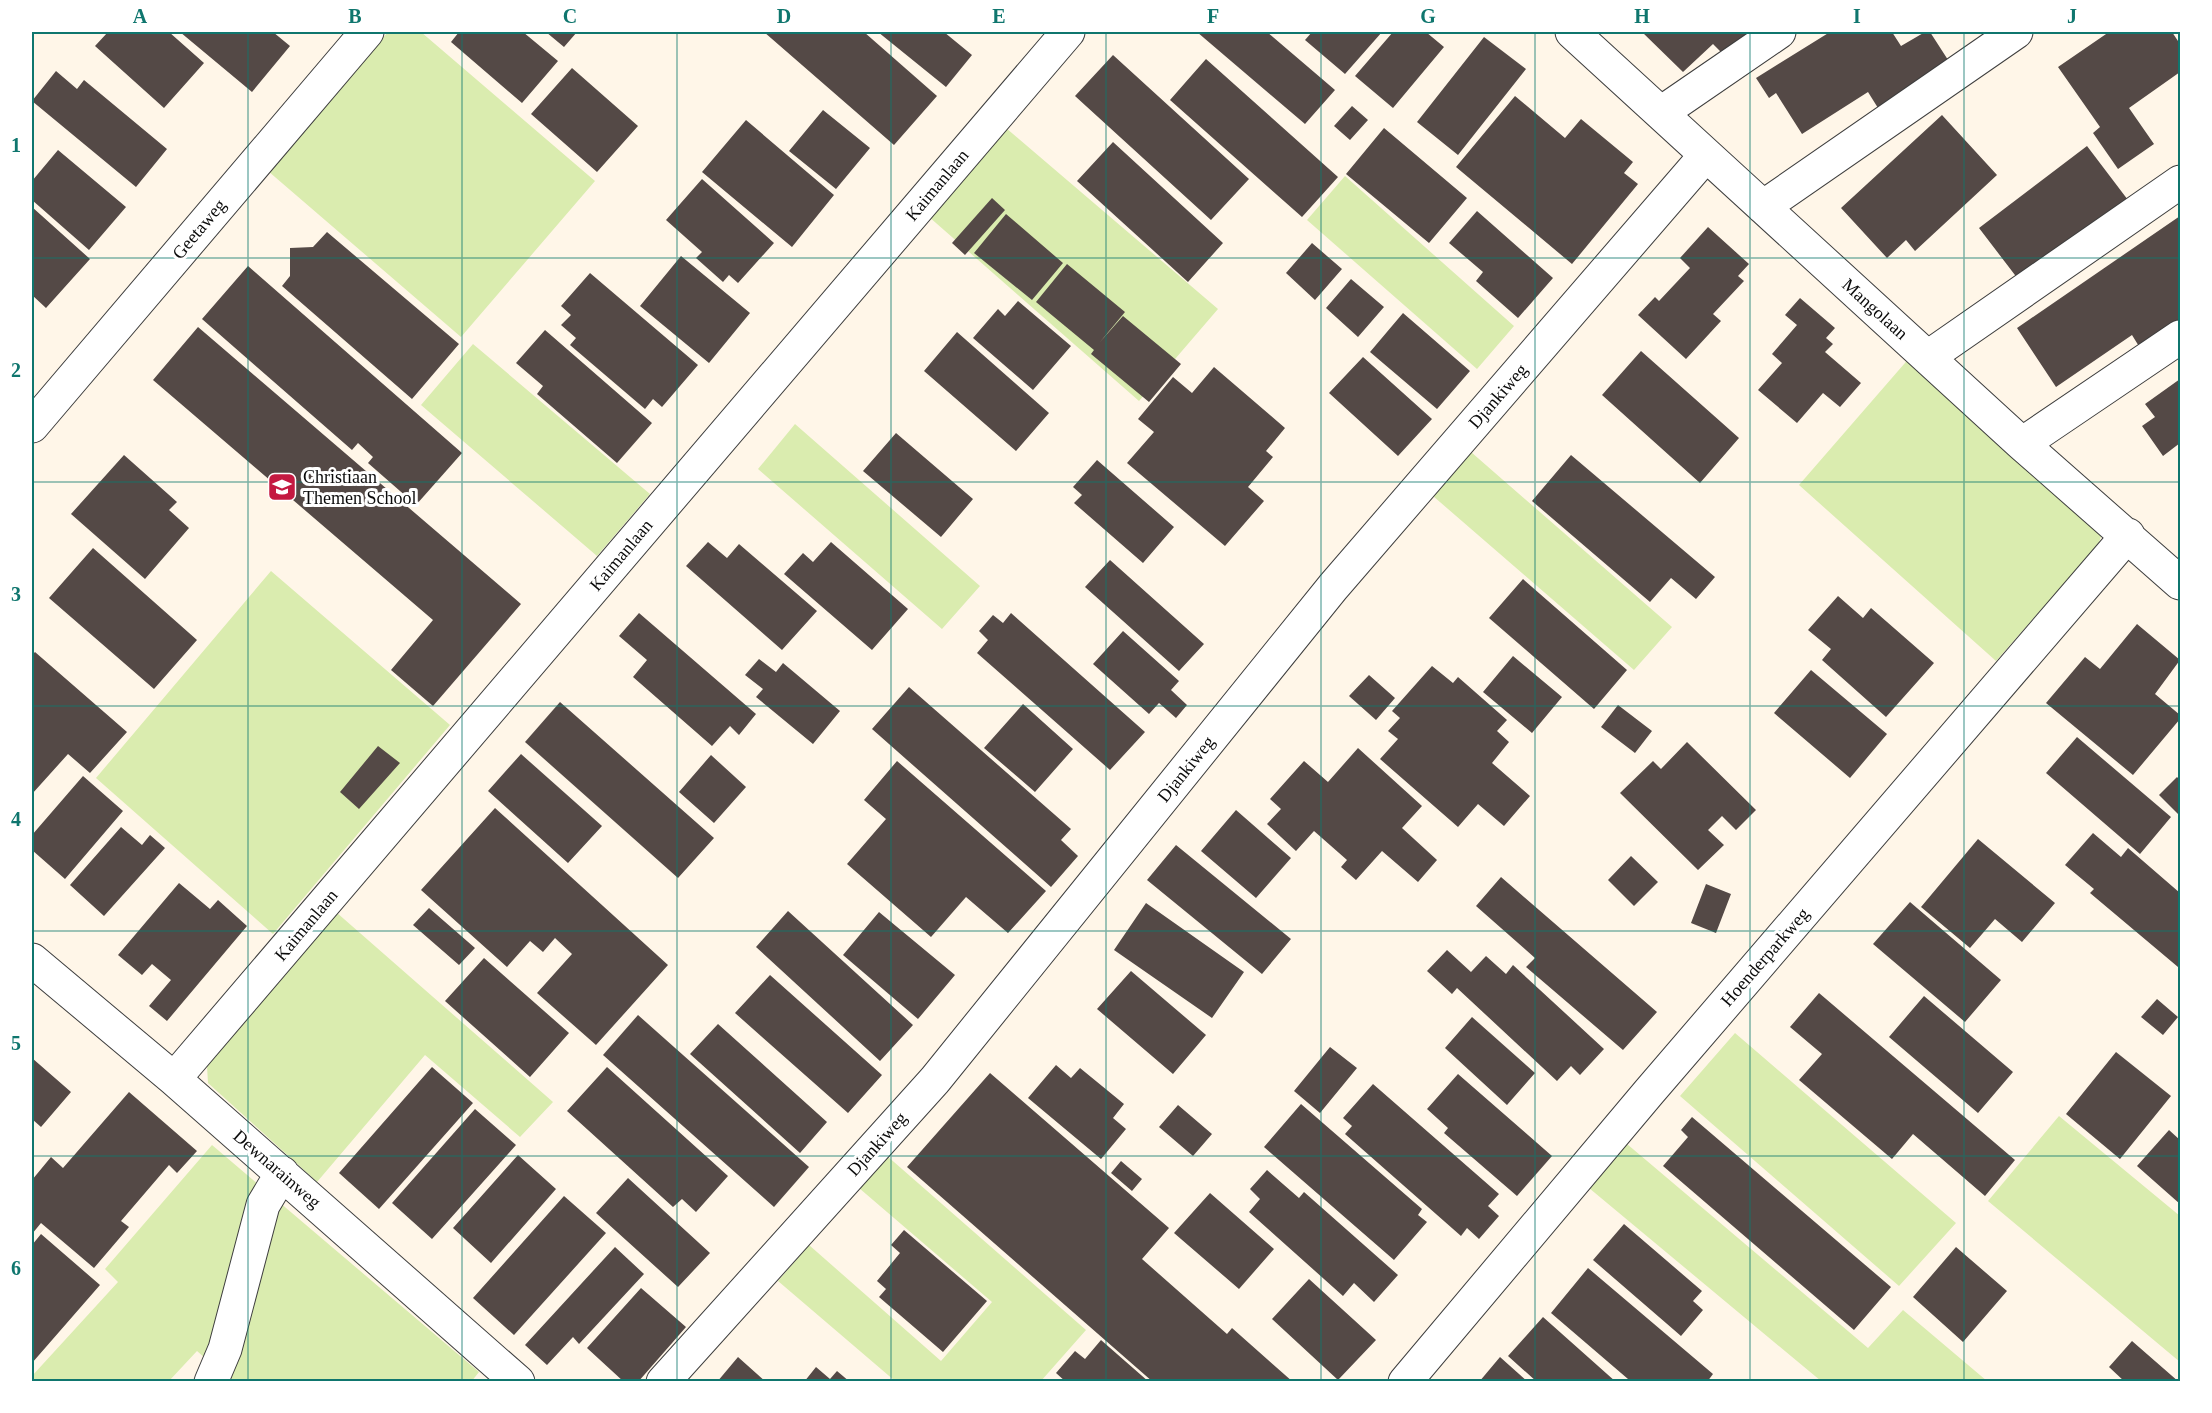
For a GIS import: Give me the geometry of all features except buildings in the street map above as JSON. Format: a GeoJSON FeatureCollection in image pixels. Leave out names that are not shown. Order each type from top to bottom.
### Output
{"type":"FeatureCollection","features":[{"type":"Feature","properties":{"kind":"street","name":"Geetaweg"},"geometry":{"type":"LineString","coordinates":[[32,426],[368,32]]}},
{"type":"Feature","properties":{"kind":"street","name":"Kaimanlaan"},"geometry":{"type":"LineString","coordinates":[[174,1079],[1068,32]]}},
{"type":"Feature","properties":{"kind":"street","name":"Mangolaan"},"geometry":{"type":"LineString","coordinates":[[1572,32],[2022,444],[2181,584]]}},
{"type":"Feature","properties":{"kind":"street"},"geometry":{"type":"LineString","coordinates":[[1661,113],[1779,32]]}},
{"type":"Feature","properties":{"kind":"street"},"geometry":{"type":"LineString","coordinates":[[1763,207],[2016,32]]}},
{"type":"Feature","properties":{"kind":"street","name":"Djankiweg"},"geometry":{"type":"LineString","coordinates":[[663,1382],[935,1080],[1333,587],[1706,154]]}},
{"type":"Feature","properties":{"kind":"street"},"geometry":{"type":"LineString","coordinates":[[1928,357],[2181,182]]}},
{"type":"Feature","properties":{"kind":"street"},"geometry":{"type":"LineString","coordinates":[[2022,444],[2181,337]]}},
{"type":"Feature","properties":{"kind":"street","name":"Hoenderparkweg"},"geometry":{"type":"LineString","coordinates":[[1405,1382],[1657,1083],[2128,535]]}},
{"type":"Feature","properties":{"kind":"street","name":"Dewnarainweg"},"geometry":{"type":"LineString","coordinates":[[32,960],[174,1079],[518,1382]]}},
{"type":"Feature","properties":{"kind":"street"},"geometry":{"type":"LineString","coordinates":[[211,1382],[225,1349],[263,1205],[282,1173]]}},
{"type":"Feature","properties":{"kind":"green space"},"geometry":{"type":"Polygon","coordinates":[[[388,32],[421,32],[595,181],[461,337],[268,171],[388,32]]]}},
{"type":"Feature","properties":{"kind":"green space"},"geometry":{"type":"Polygon","coordinates":[[[1006,128],[1218,309],[1139,401],[928,216],[1006,128]]]}},
{"type":"Feature","properties":{"kind":"green space"},"geometry":{"type":"Polygon","coordinates":[[[1345,176],[1514,326],[1477,369],[1307,220],[1345,176]]]}},
{"type":"Feature","properties":{"kind":"green space"},"geometry":{"type":"Polygon","coordinates":[[[473,344],[650,494],[597,556],[421,405],[473,344]]]}},
{"type":"Feature","properties":{"kind":"green space"},"geometry":{"type":"Polygon","coordinates":[[[1911,356],[2102,534],[2098,545],[1996,661],[1799,485],[1911,356]]]}},
{"type":"Feature","properties":{"kind":"green space"},"geometry":{"type":"Polygon","coordinates":[[[795,424],[980,586],[942,629],[758,469],[795,424]]]}},
{"type":"Feature","properties":{"kind":"green space"},"geometry":{"type":"Polygon","coordinates":[[[1471,452],[1672,627],[1634,670],[1433,496],[1471,452]]]}},
{"type":"Feature","properties":{"kind":"green space"},"geometry":{"type":"Polygon","coordinates":[[[271,571],[450,725],[273,934],[96,778],[271,571]]]}},
{"type":"Feature","properties":{"kind":"green space"},"geometry":{"type":"Polygon","coordinates":[[[336,912],[553,1102],[520,1137],[425,1055],[317,1182],[208,1083],[207,1066],[220,1046],[336,912]]]}},
{"type":"Feature","properties":{"kind":"green space"},"geometry":{"type":"Polygon","coordinates":[[[1735,1033],[1956,1223],[1899,1286],[1680,1096],[1735,1033]]]}},
{"type":"Feature","properties":{"kind":"green space"},"geometry":{"type":"Polygon","coordinates":[[[2059,1116],[2180,1216],[2180,1362],[1988,1201],[2059,1116]]]}},
{"type":"Feature","properties":{"kind":"green space"},"geometry":{"type":"Polygon","coordinates":[[[1627,1144],[1868,1348],[1903,1310],[1987,1381],[1821,1381],[1589,1188],[1627,1144]]]}},
{"type":"Feature","properties":{"kind":"green space"},"geometry":{"type":"Polygon","coordinates":[[[212,1145],[479,1372],[471,1382],[231,1381],[197,1351],[169,1381],[32,1382],[32,1376],[118,1282],[105,1269],[212,1145]]]}},
{"type":"Feature","properties":{"kind":"green space"},"geometry":{"type":"Polygon","coordinates":[[[886,1155],[1086,1330],[1041,1381],[895,1381],[778,1281],[809,1245],[941,1361],[992,1302],[859,1188],[886,1155]]]}},
{"type":"Feature","properties":{"kind":"place","name":"Christiaan Themen School"},"geometry":{"type":"Point","coordinates":[282,487]}}]}
